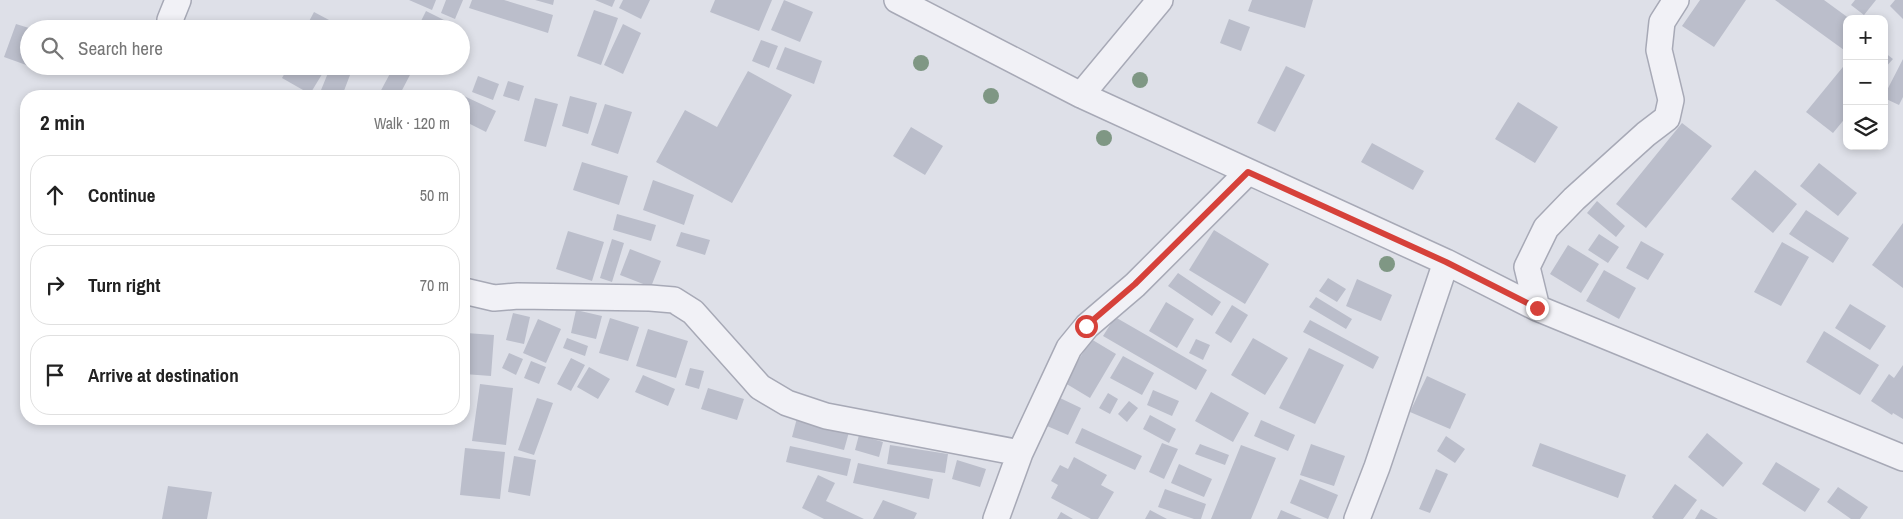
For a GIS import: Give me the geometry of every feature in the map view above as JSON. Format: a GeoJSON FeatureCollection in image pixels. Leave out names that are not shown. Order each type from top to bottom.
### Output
{"type":"FeatureCollection","features":[{"type":"Feature","properties":{"kind":"street"},"geometry":{"type":"LineString","coordinates":[[897,0],[1081,95],[1446,262],[1537,308],[1903,458]]}},
{"type":"Feature","properties":{"kind":"street"},"geometry":{"type":"LineString","coordinates":[[1081,95],[1160,0]]}},
{"type":"Feature","properties":{"kind":"street"},"geometry":{"type":"LineString","coordinates":[[1537,308],[1527,267],[1546,228],[1574,199],[1646,134],[1667,118],[1671,100],[1658,50],[1662,22],[1676,0]]}},
{"type":"Feature","properties":{"kind":"street"},"geometry":{"type":"LineString","coordinates":[[996,519],[1020,453],[1069,348],[1086,326],[1135,284],[1248,172]]}},
{"type":"Feature","properties":{"kind":"street"},"geometry":{"type":"LineString","coordinates":[[1357,519],[1377,467],[1446,262]]}},
{"type":"Feature","properties":{"kind":"street"},"geometry":{"type":"LineString","coordinates":[[470,292],[494,298],[518,296],[674,300],[693,312],[760,387],[787,403],[826,416],[1020,453]]}},
{"type":"Feature","properties":{"kind":"building"},"geometry":{"type":"Polygon","coordinates":[[[409,0],[436,0],[432,10],[409,0]]]}},
{"type":"Feature","properties":{"kind":"building"},"geometry":{"type":"Polygon","coordinates":[[[446,0],[463,0],[455,19],[441,13],[446,0]]]}},
{"type":"Feature","properties":{"kind":"building"},"geometry":{"type":"Polygon","coordinates":[[[472,0],[504,0],[553,15],[548,33],[469,8],[472,0]]]}},
{"type":"Feature","properties":{"kind":"building"},"geometry":{"type":"Polygon","coordinates":[[[535,0],[554,0],[553,5],[535,0]]]}},
{"type":"Feature","properties":{"kind":"building"},"geometry":{"type":"Polygon","coordinates":[[[595,0],[615,0],[612,7],[595,0]]]}},
{"type":"Feature","properties":{"kind":"building"},"geometry":{"type":"Polygon","coordinates":[[[623,0],[650,0],[641,19],[619,8],[623,0]]]}},
{"type":"Feature","properties":{"kind":"building"},"geometry":{"type":"Polygon","coordinates":[[[715,0],[772,0],[759,31],[710,12],[715,0]]]}},
{"type":"Feature","properties":{"kind":"building"},"geometry":{"type":"Polygon","coordinates":[[[784,0],[813,12],[800,42],[771,30],[784,0]]]}},
{"type":"Feature","properties":{"kind":"building"},"geometry":{"type":"Polygon","coordinates":[[[1252,0],[1313,0],[1305,28],[1248,11],[1252,0]]]}},
{"type":"Feature","properties":{"kind":"building"},"geometry":{"type":"Polygon","coordinates":[[[1700,0],[1746,0],[1714,47],[1682,26],[1700,0]]]}},
{"type":"Feature","properties":{"kind":"building"},"geometry":{"type":"Polygon","coordinates":[[[1775,0],[1824,0],[1845,15],[1843,15],[1843,49],[1775,0]]]}},
{"type":"Feature","properties":{"kind":"building"},"geometry":{"type":"Polygon","coordinates":[[[1855,0],[1876,0],[1864,15],[1851,5],[1855,0]]]}},
{"type":"Feature","properties":{"kind":"building"},"geometry":{"type":"Polygon","coordinates":[[[1895,0],[1903,0],[1903,19],[1890,6],[1895,0]]]}},
{"type":"Feature","properties":{"kind":"building"},"geometry":{"type":"Polygon","coordinates":[[[594,10],[618,18],[601,65],[577,56],[594,10]]]}},
{"type":"Feature","properties":{"kind":"building"},"geometry":{"type":"Polygon","coordinates":[[[426,11],[444,20],[422,20],[426,11]]]}},
{"type":"Feature","properties":{"kind":"building"},"geometry":{"type":"Polygon","coordinates":[[[314,12],[329,20],[310,20],[314,12]]]}},
{"type":"Feature","properties":{"kind":"building"},"geometry":{"type":"Polygon","coordinates":[[[1229,19],[1250,27],[1241,51],[1220,43],[1229,19]]]}},
{"type":"Feature","properties":{"kind":"building"},"geometry":{"type":"Polygon","coordinates":[[[16,24],[20,25],[20,63],[4,57],[16,24]]]}},
{"type":"Feature","properties":{"kind":"building"},"geometry":{"type":"Polygon","coordinates":[[[623,24],[641,33],[623,74],[604,65],[623,24]]]}},
{"type":"Feature","properties":{"kind":"building"},"geometry":{"type":"Polygon","coordinates":[[[761,40],[778,46],[769,68],[752,61],[761,40]]]}},
{"type":"Feature","properties":{"kind":"building"},"geometry":{"type":"Polygon","coordinates":[[[785,47],[822,61],[814,84],[776,69],[785,47]]]}},
{"type":"Feature","properties":{"kind":"building"},"geometry":{"type":"Polygon","coordinates":[[[1888,55],[1893,59],[1888,65],[1888,55]]]}},
{"type":"Feature","properties":{"kind":"building"},"geometry":{"type":"Polygon","coordinates":[[[1903,59],[1903,97],[1899,105],[1888,100],[1888,88],[1903,59]]]}},
{"type":"Feature","properties":{"kind":"building"},"geometry":{"type":"Polygon","coordinates":[[[1286,66],[1305,75],[1275,132],[1257,123],[1286,66]]]}},
{"type":"Feature","properties":{"kind":"building"},"geometry":{"type":"Polygon","coordinates":[[[1843,67],[1843,121],[1833,133],[1806,112],[1843,67]]]}},
{"type":"Feature","properties":{"kind":"building"},"geometry":{"type":"Polygon","coordinates":[[[748,71],[792,95],[732,203],[656,162],[685,110],[717,127],[748,71]]]}},
{"type":"Feature","properties":{"kind":"building"},"geometry":{"type":"Polygon","coordinates":[[[284,75],[322,75],[312,90],[303,90],[282,78],[284,75]]]}},
{"type":"Feature","properties":{"kind":"building"},"geometry":{"type":"Polygon","coordinates":[[[327,75],[350,75],[344,90],[321,90],[327,75]]]}},
{"type":"Feature","properties":{"kind":"building"},"geometry":{"type":"Polygon","coordinates":[[[389,75],[410,75],[402,90],[381,90],[389,75]]]}},
{"type":"Feature","properties":{"kind":"building"},"geometry":{"type":"Polygon","coordinates":[[[478,76],[499,84],[493,100],[472,92],[478,76]]]}},
{"type":"Feature","properties":{"kind":"building"},"geometry":{"type":"Polygon","coordinates":[[[508,81],[524,86],[519,101],[503,96],[508,81]]]}},
{"type":"Feature","properties":{"kind":"building"},"geometry":{"type":"Polygon","coordinates":[[[570,96],[597,103],[588,134],[562,126],[570,96]]]}},
{"type":"Feature","properties":{"kind":"building"},"geometry":{"type":"Polygon","coordinates":[[[535,98],[558,104],[546,147],[524,141],[535,98]]]}},
{"type":"Feature","properties":{"kind":"building"},"geometry":{"type":"Polygon","coordinates":[[[470,99],[496,111],[486,132],[470,124],[470,99]]]}},
{"type":"Feature","properties":{"kind":"building"},"geometry":{"type":"Polygon","coordinates":[[[1518,102],[1558,127],[1535,163],[1495,139],[1518,102]]]}},
{"type":"Feature","properties":{"kind":"building"},"geometry":{"type":"Polygon","coordinates":[[[605,104],[632,112],[618,154],[591,145],[605,104]]]}},
{"type":"Feature","properties":{"kind":"building"},"geometry":{"type":"Polygon","coordinates":[[[1682,123],[1712,146],[1646,228],[1616,204],[1682,123]]]}},
{"type":"Feature","properties":{"kind":"building"},"geometry":{"type":"Polygon","coordinates":[[[911,127],[943,146],[925,175],[893,156],[911,127]]]}},
{"type":"Feature","properties":{"kind":"building"},"geometry":{"type":"Polygon","coordinates":[[[1372,143],[1424,171],[1413,190],[1361,162],[1372,143]]]}},
{"type":"Feature","properties":{"kind":"building"},"geometry":{"type":"Polygon","coordinates":[[[582,162],[628,176],[619,205],[573,190],[582,162]]]}},
{"type":"Feature","properties":{"kind":"building"},"geometry":{"type":"Polygon","coordinates":[[[1819,163],[1857,193],[1838,216],[1800,186],[1819,163]]]}},
{"type":"Feature","properties":{"kind":"building"},"geometry":{"type":"Polygon","coordinates":[[[1755,170],[1797,204],[1773,233],[1731,199],[1755,170]]]}},
{"type":"Feature","properties":{"kind":"building"},"geometry":{"type":"Polygon","coordinates":[[[653,180],[694,195],[684,225],[643,210],[653,180]]]}},
{"type":"Feature","properties":{"kind":"building"},"geometry":{"type":"Polygon","coordinates":[[[1597,201],[1625,226],[1616,237],[1587,213],[1597,201]]]}},
{"type":"Feature","properties":{"kind":"building"},"geometry":{"type":"Polygon","coordinates":[[[1806,210],[1849,238],[1833,263],[1789,234],[1806,210]]]}},
{"type":"Feature","properties":{"kind":"building"},"geometry":{"type":"Polygon","coordinates":[[[617,214],[656,225],[651,241],[613,230],[617,214]]]}},
{"type":"Feature","properties":{"kind":"building"},"geometry":{"type":"Polygon","coordinates":[[[1903,223],[1903,288],[1872,265],[1903,223]]]}},
{"type":"Feature","properties":{"kind":"building"},"geometry":{"type":"Polygon","coordinates":[[[1214,230],[1269,264],[1245,304],[1189,270],[1214,230]]]}},
{"type":"Feature","properties":{"kind":"building"},"geometry":{"type":"Polygon","coordinates":[[[568,231],[604,242],[592,281],[556,269],[568,231]]]}},
{"type":"Feature","properties":{"kind":"building"},"geometry":{"type":"Polygon","coordinates":[[[681,232],[710,240],[705,255],[676,246],[681,232]]]}},
{"type":"Feature","properties":{"kind":"building"},"geometry":{"type":"Polygon","coordinates":[[[1599,234],[1619,247],[1608,263],[1588,250],[1599,234]]]}},
{"type":"Feature","properties":{"kind":"building"},"geometry":{"type":"Polygon","coordinates":[[[612,239],[624,243],[612,282],[600,278],[612,239]]]}},
{"type":"Feature","properties":{"kind":"building"},"geometry":{"type":"Polygon","coordinates":[[[1641,241],[1664,254],[1648,280],[1626,268],[1641,241]]]}},
{"type":"Feature","properties":{"kind":"building"},"geometry":{"type":"Polygon","coordinates":[[[1782,242],[1809,257],[1781,306],[1754,292],[1782,242]]]}},
{"type":"Feature","properties":{"kind":"building"},"geometry":{"type":"Polygon","coordinates":[[[1568,245],[1599,264],[1581,293],[1550,274],[1568,245]]]}},
{"type":"Feature","properties":{"kind":"building"},"geometry":{"type":"Polygon","coordinates":[[[630,249],[661,261],[651,287],[620,275],[630,249]]]}},
{"type":"Feature","properties":{"kind":"building"},"geometry":{"type":"Polygon","coordinates":[[[1604,270],[1636,288],[1619,319],[1586,301],[1604,270]]]}},
{"type":"Feature","properties":{"kind":"building"},"geometry":{"type":"Polygon","coordinates":[[[1178,273],[1221,302],[1212,316],[1168,286],[1178,273]]]}},
{"type":"Feature","properties":{"kind":"building"},"geometry":{"type":"Polygon","coordinates":[[[1328,278],[1346,289],[1337,302],[1319,291],[1328,278]]]}},
{"type":"Feature","properties":{"kind":"building"},"geometry":{"type":"Polygon","coordinates":[[[1357,279],[1392,295],[1381,321],[1346,306],[1357,279]]]}},
{"type":"Feature","properties":{"kind":"building"},"geometry":{"type":"Polygon","coordinates":[[[1316,297],[1352,319],[1346,329],[1309,307],[1316,297]]]}},
{"type":"Feature","properties":{"kind":"building"},"geometry":{"type":"Polygon","coordinates":[[[1166,302],[1194,319],[1177,348],[1149,331],[1166,302]]]}},
{"type":"Feature","properties":{"kind":"building"},"geometry":{"type":"Polygon","coordinates":[[[1850,304],[1886,326],[1870,350],[1835,328],[1850,304]]]}},
{"type":"Feature","properties":{"kind":"building"},"geometry":{"type":"Polygon","coordinates":[[[1232,305],[1248,315],[1231,343],[1215,333],[1232,305]]]}},
{"type":"Feature","properties":{"kind":"building"},"geometry":{"type":"Polygon","coordinates":[[[576,310],[602,316],[596,339],[571,333],[576,310]]]}},
{"type":"Feature","properties":{"kind":"building"},"geometry":{"type":"Polygon","coordinates":[[[513,313],[530,317],[524,344],[506,340],[513,313]]]}},
{"type":"Feature","properties":{"kind":"building"},"geometry":{"type":"Polygon","coordinates":[[[1115,317],[1207,370],[1196,390],[1103,336],[1115,317]]]}},
{"type":"Feature","properties":{"kind":"building"},"geometry":{"type":"Polygon","coordinates":[[[610,318],[639,327],[628,361],[599,353],[610,318]]]}},
{"type":"Feature","properties":{"kind":"building"},"geometry":{"type":"Polygon","coordinates":[[[538,319],[561,329],[546,363],[523,353],[538,319]]]}},
{"type":"Feature","properties":{"kind":"building"},"geometry":{"type":"Polygon","coordinates":[[[1310,320],[1379,357],[1373,369],[1303,332],[1310,320]]]}},
{"type":"Feature","properties":{"kind":"building"},"geometry":{"type":"Polygon","coordinates":[[[648,329],[688,341],[676,378],[636,366],[648,329]]]}},
{"type":"Feature","properties":{"kind":"building"},"geometry":{"type":"Polygon","coordinates":[[[1824,331],[1879,365],[1860,395],[1806,362],[1824,331]]]}},
{"type":"Feature","properties":{"kind":"building"},"geometry":{"type":"Polygon","coordinates":[[[470,333],[494,335],[491,376],[470,374],[470,333]]]}},
{"type":"Feature","properties":{"kind":"building"},"geometry":{"type":"Polygon","coordinates":[[[567,338],[588,346],[585,356],[563,348],[567,338]]]}},
{"type":"Feature","properties":{"kind":"building"},"geometry":{"type":"Polygon","coordinates":[[[1253,338],[1288,358],[1265,395],[1231,375],[1253,338]]]}},
{"type":"Feature","properties":{"kind":"building"},"geometry":{"type":"Polygon","coordinates":[[[1091,339],[1116,354],[1090,398],[1065,383],[1091,339]]]}},
{"type":"Feature","properties":{"kind":"building"},"geometry":{"type":"Polygon","coordinates":[[[1196,339],[1210,345],[1203,360],[1189,353],[1196,339]]]}},
{"type":"Feature","properties":{"kind":"building"},"geometry":{"type":"Polygon","coordinates":[[[1309,348],[1344,365],[1315,424],[1279,408],[1309,348]]]}},
{"type":"Feature","properties":{"kind":"building"},"geometry":{"type":"Polygon","coordinates":[[[509,353],[523,359],[516,375],[502,368],[509,353]]]}},
{"type":"Feature","properties":{"kind":"building"},"geometry":{"type":"Polygon","coordinates":[[[1123,356],[1154,373],[1142,395],[1110,378],[1123,356]]]}},
{"type":"Feature","properties":{"kind":"building"},"geometry":{"type":"Polygon","coordinates":[[[571,358],[585,365],[571,391],[557,384],[571,358]]]}},
{"type":"Feature","properties":{"kind":"building"},"geometry":{"type":"Polygon","coordinates":[[[531,361],[546,367],[539,384],[524,378],[531,361]]]}},
{"type":"Feature","properties":{"kind":"building"},"geometry":{"type":"Polygon","coordinates":[[[1903,365],[1903,419],[1893,413],[1892,415],[1871,401],[1889,374],[1894,378],[1903,365]]]}},
{"type":"Feature","properties":{"kind":"building"},"geometry":{"type":"Polygon","coordinates":[[[589,367],[610,379],[598,399],[577,387],[589,367]]]}},
{"type":"Feature","properties":{"kind":"building"},"geometry":{"type":"Polygon","coordinates":[[[690,368],[704,371],[699,389],[685,385],[690,368]]]}},
{"type":"Feature","properties":{"kind":"building"},"geometry":{"type":"Polygon","coordinates":[[[643,375],[675,389],[668,406],[635,392],[643,375]]]}},
{"type":"Feature","properties":{"kind":"building"},"geometry":{"type":"Polygon","coordinates":[[[1427,376],[1466,394],[1450,429],[1410,412],[1427,376]]]}},
{"type":"Feature","properties":{"kind":"building"},"geometry":{"type":"Polygon","coordinates":[[[480,384],[513,388],[506,445],[472,441],[480,384]]]}},
{"type":"Feature","properties":{"kind":"building"},"geometry":{"type":"Polygon","coordinates":[[[708,388],[744,399],[737,420],[701,409],[708,388]]]}},
{"type":"Feature","properties":{"kind":"building"},"geometry":{"type":"Polygon","coordinates":[[[1153,390],[1179,401],[1172,416],[1147,405],[1153,390]]]}},
{"type":"Feature","properties":{"kind":"building"},"geometry":{"type":"Polygon","coordinates":[[[1211,392],[1249,413],[1233,442],[1195,421],[1211,392]]]}},
{"type":"Feature","properties":{"kind":"building"},"geometry":{"type":"Polygon","coordinates":[[[1108,393],[1118,399],[1110,414],[1099,408],[1108,393]]]}},
{"type":"Feature","properties":{"kind":"building"},"geometry":{"type":"Polygon","coordinates":[[[537,398],[553,403],[534,455],[518,450],[537,398]]]}},
{"type":"Feature","properties":{"kind":"building"},"geometry":{"type":"Polygon","coordinates":[[[1060,398],[1081,408],[1068,435],[1047,426],[1060,398]]]}},
{"type":"Feature","properties":{"kind":"building"},"geometry":{"type":"Polygon","coordinates":[[[1129,401],[1138,408],[1127,422],[1118,414],[1129,401]]]}},
{"type":"Feature","properties":{"kind":"building"},"geometry":{"type":"Polygon","coordinates":[[[1150,415],[1176,429],[1169,443],[1143,429],[1150,415]]]}},
{"type":"Feature","properties":{"kind":"building"},"geometry":{"type":"Polygon","coordinates":[[[797,418],[849,432],[844,450],[792,437],[797,418]]]}},
{"type":"Feature","properties":{"kind":"building"},"geometry":{"type":"Polygon","coordinates":[[[1261,420],[1295,435],[1288,451],[1254,436],[1261,420]]]}},
{"type":"Feature","properties":{"kind":"building"},"geometry":{"type":"Polygon","coordinates":[[[1082,428],[1142,456],[1135,470],[1075,443],[1082,428]]]}},
{"type":"Feature","properties":{"kind":"building"},"geometry":{"type":"Polygon","coordinates":[[[1707,433],[1743,463],[1723,487],[1688,457],[1707,433]]]}},
{"type":"Feature","properties":{"kind":"building"},"geometry":{"type":"Polygon","coordinates":[[[859,435],[883,442],[879,457],[855,450],[859,435]]]}},
{"type":"Feature","properties":{"kind":"building"},"geometry":{"type":"Polygon","coordinates":[[[1446,436],[1465,449],[1455,463],[1437,451],[1446,436]]]}},
{"type":"Feature","properties":{"kind":"building"},"geometry":{"type":"Polygon","coordinates":[[[1162,443],[1178,449],[1164,479],[1149,472],[1162,443]]]}},
{"type":"Feature","properties":{"kind":"building"},"geometry":{"type":"Polygon","coordinates":[[[1540,443],[1626,475],[1618,498],[1532,466],[1540,443]]]}},
{"type":"Feature","properties":{"kind":"building"},"geometry":{"type":"Polygon","coordinates":[[[1200,444],[1229,455],[1225,465],[1195,454],[1200,444]]]}},
{"type":"Feature","properties":{"kind":"building"},"geometry":{"type":"Polygon","coordinates":[[[1311,444],[1345,456],[1334,486],[1300,475],[1311,444]]]}},
{"type":"Feature","properties":{"kind":"building"},"geometry":{"type":"Polygon","coordinates":[[[890,445],[948,454],[945,473],[887,464],[890,445]]]}},
{"type":"Feature","properties":{"kind":"building"},"geometry":{"type":"Polygon","coordinates":[[[1241,445],[1276,458],[1251,519],[1211,519],[1241,445]]]}},
{"type":"Feature","properties":{"kind":"building"},"geometry":{"type":"Polygon","coordinates":[[[790,446],[851,459],[847,476],[786,462],[790,446]]]}},
{"type":"Feature","properties":{"kind":"building"},"geometry":{"type":"Polygon","coordinates":[[[465,448],[505,452],[500,499],[460,495],[465,448]]]}},
{"type":"Feature","properties":{"kind":"building"},"geometry":{"type":"Polygon","coordinates":[[[514,456],[536,460],[530,496],[508,492],[514,456]]]}},
{"type":"Feature","properties":{"kind":"building"},"geometry":{"type":"Polygon","coordinates":[[[1074,457],[1107,475],[1101,485],[1114,492],[1098,519],[1091,519],[1051,498],[1058,485],[1051,481],[1060,465],[1068,469],[1074,457]]]}},
{"type":"Feature","properties":{"kind":"building"},"geometry":{"type":"Polygon","coordinates":[[[957,460],[986,469],[980,487],[952,479],[957,460]]]}},
{"type":"Feature","properties":{"kind":"building"},"geometry":{"type":"Polygon","coordinates":[[[1776,462],[1820,489],[1805,512],[1762,484],[1776,462]]]}},
{"type":"Feature","properties":{"kind":"building"},"geometry":{"type":"Polygon","coordinates":[[[858,463],[933,479],[929,499],[853,483],[858,463]]]}},
{"type":"Feature","properties":{"kind":"building"},"geometry":{"type":"Polygon","coordinates":[[[1179,464],[1212,479],[1204,497],[1171,483],[1179,464]]]}},
{"type":"Feature","properties":{"kind":"building"},"geometry":{"type":"Polygon","coordinates":[[[1436,469],[1448,474],[1430,513],[1419,509],[1436,469]]]}},
{"type":"Feature","properties":{"kind":"building"},"geometry":{"type":"Polygon","coordinates":[[[818,475],[835,483],[826,501],[864,519],[824,519],[802,508],[818,475]]]}},
{"type":"Feature","properties":{"kind":"building"},"geometry":{"type":"Polygon","coordinates":[[[1300,479],[1338,495],[1328,519],[1290,503],[1300,479]]]}},
{"type":"Feature","properties":{"kind":"building"},"geometry":{"type":"Polygon","coordinates":[[[1675,484],[1697,500],[1683,519],[1654,519],[1652,517],[1675,484]]]}},
{"type":"Feature","properties":{"kind":"building"},"geometry":{"type":"Polygon","coordinates":[[[168,486],[212,492],[207,519],[162,519],[168,486]]]}},
{"type":"Feature","properties":{"kind":"building"},"geometry":{"type":"Polygon","coordinates":[[[1838,487],[1868,507],[1860,519],[1851,519],[1827,502],[1838,487]]]}},
{"type":"Feature","properties":{"kind":"building"},"geometry":{"type":"Polygon","coordinates":[[[1165,489],[1206,504],[1201,519],[1194,519],[1158,507],[1165,489]]]}},
{"type":"Feature","properties":{"kind":"building"},"geometry":{"type":"Polygon","coordinates":[[[883,500],[917,513],[914,519],[873,519],[883,500]]]}},
{"type":"Feature","properties":{"kind":"building"},"geometry":{"type":"Polygon","coordinates":[[[1701,509],[1718,519],[1695,519],[1701,509]]]}},
{"type":"Feature","properties":{"kind":"building"},"geometry":{"type":"Polygon","coordinates":[[[1150,510],[1167,519],[1145,519],[1150,510]]]}},
{"type":"Feature","properties":{"kind":"building"},"geometry":{"type":"Polygon","coordinates":[[[1281,510],[1302,519],[1277,519],[1281,510]]]}},
{"type":"Feature","properties":{"kind":"building"},"geometry":{"type":"Polygon","coordinates":[[[1061,512],[1073,519],[1057,519],[1061,512]]]}},
{"type":"Feature","properties":{"kind":"route"},"geometry":{"type":"LineString","coordinates":[[1086,326],[1135,284],[1248,172],[1446,262],[1537,308]]}}]}
